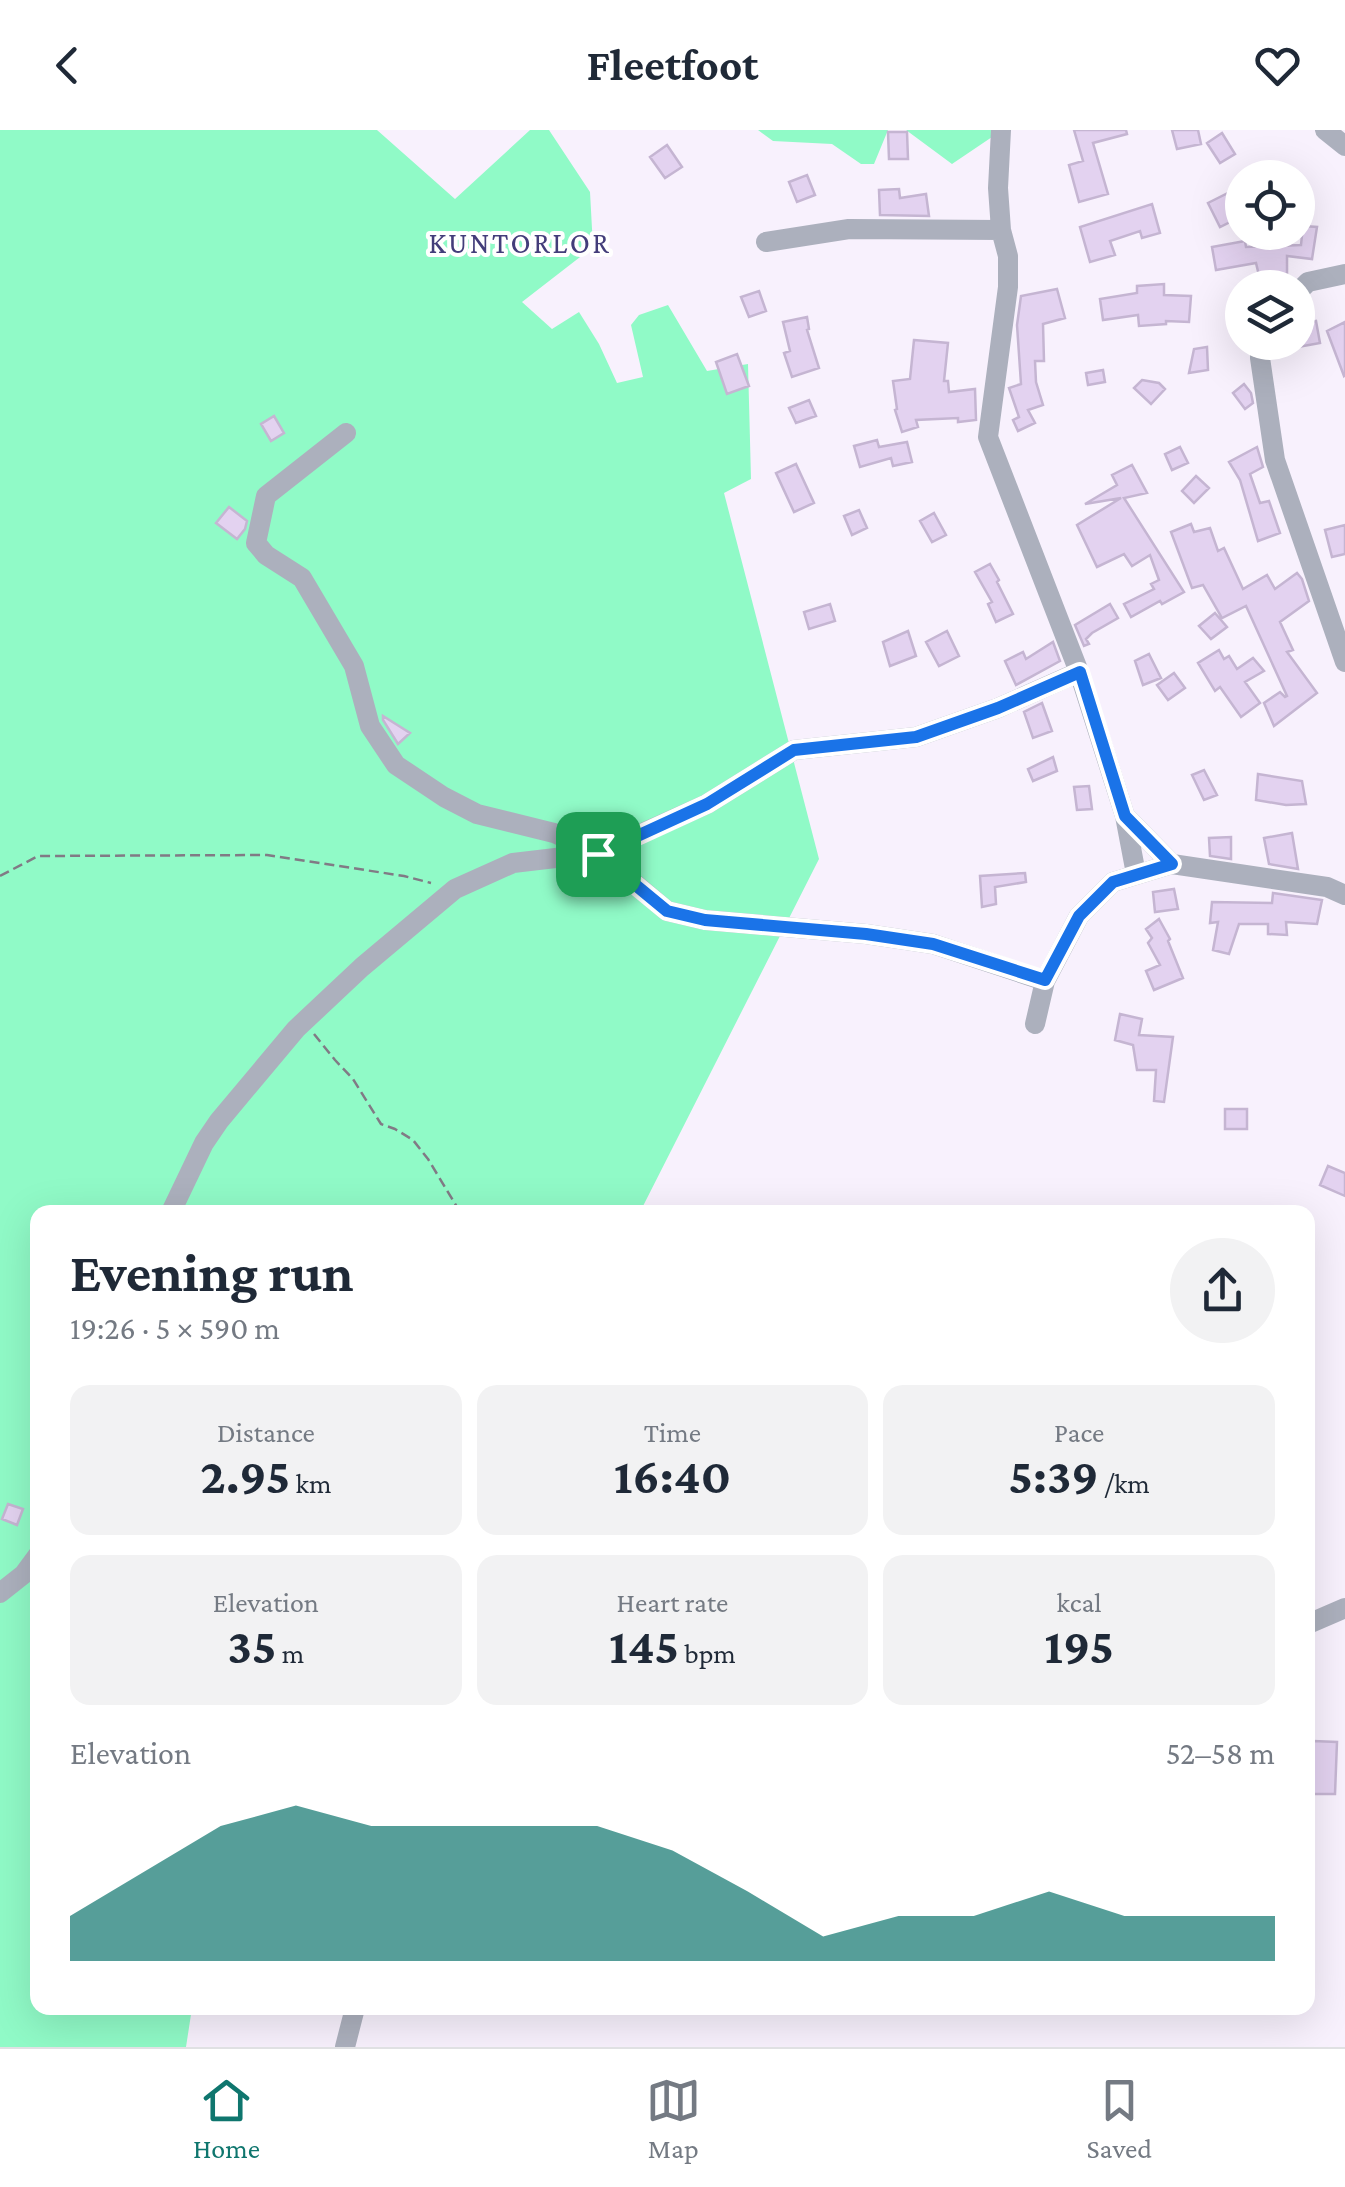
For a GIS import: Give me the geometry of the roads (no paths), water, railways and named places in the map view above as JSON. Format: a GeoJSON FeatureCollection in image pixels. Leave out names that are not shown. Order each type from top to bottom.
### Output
{"type":"FeatureCollection","features":[{"type":"Feature","properties":{"kind":"street"},"geometry":{"type":"LineString","coordinates":[[1001,130],[998,188],[1001,230],[1008,256],[1008,286],[988,437],[1080,672],[1125,816],[1136,874]]}},
{"type":"Feature","properties":{"kind":"street"},"geometry":{"type":"LineString","coordinates":[[1326,130],[1345,146]]}},
{"type":"Feature","properties":{"kind":"street"},"geometry":{"type":"LineString","coordinates":[[766,242],[849,230],[1001,230]]}},
{"type":"Feature","properties":{"kind":"street"},"geometry":{"type":"LineString","coordinates":[[1315,280],[1345,274]]}},
{"type":"Feature","properties":{"kind":"street"},"geometry":{"type":"LineString","coordinates":[[1260,360],[1275,460],[1345,662]]}},
{"type":"Feature","properties":{"kind":"street"},"geometry":{"type":"LineString","coordinates":[[346,433],[266,496],[256,544],[302,578],[354,666],[370,726],[396,765],[477,814],[554,832],[598,854],[667,911],[705,920],[933,944],[1045,980]]}},
{"type":"Feature","properties":{"kind":"street"},"geometry":{"type":"LineString","coordinates":[[174,1205],[219,1121],[305,1021],[455,889],[513,863],[598,854],[707,804],[794,750],[916,737],[998,708],[1080,672]]}},
{"type":"Feature","properties":{"kind":"street"},"geometry":{"type":"LineString","coordinates":[[1125,816],[1172,864]]}},
{"type":"Feature","properties":{"kind":"street"},"geometry":{"type":"LineString","coordinates":[[1035,1024],[1045,980],[1079,916],[1113,882],[1172,864],[1326,887],[1345,896]]}},
{"type":"Feature","properties":{"kind":"street"},"geometry":{"type":"LineString","coordinates":[[0,1593],[30,1566]]}},
{"type":"Feature","properties":{"kind":"street"},"geometry":{"type":"LineString","coordinates":[[1315,1621],[1345,1608]]}},
{"type":"Feature","properties":{"kind":"street"},"geometry":{"type":"LineString","coordinates":[[345,2047],[352,2015]]}},
{"type":"Feature","properties":{"kind":"district","name":"KUNTORLOR"},"geometry":{"type":"Point","coordinates":[520,243]}}]}
